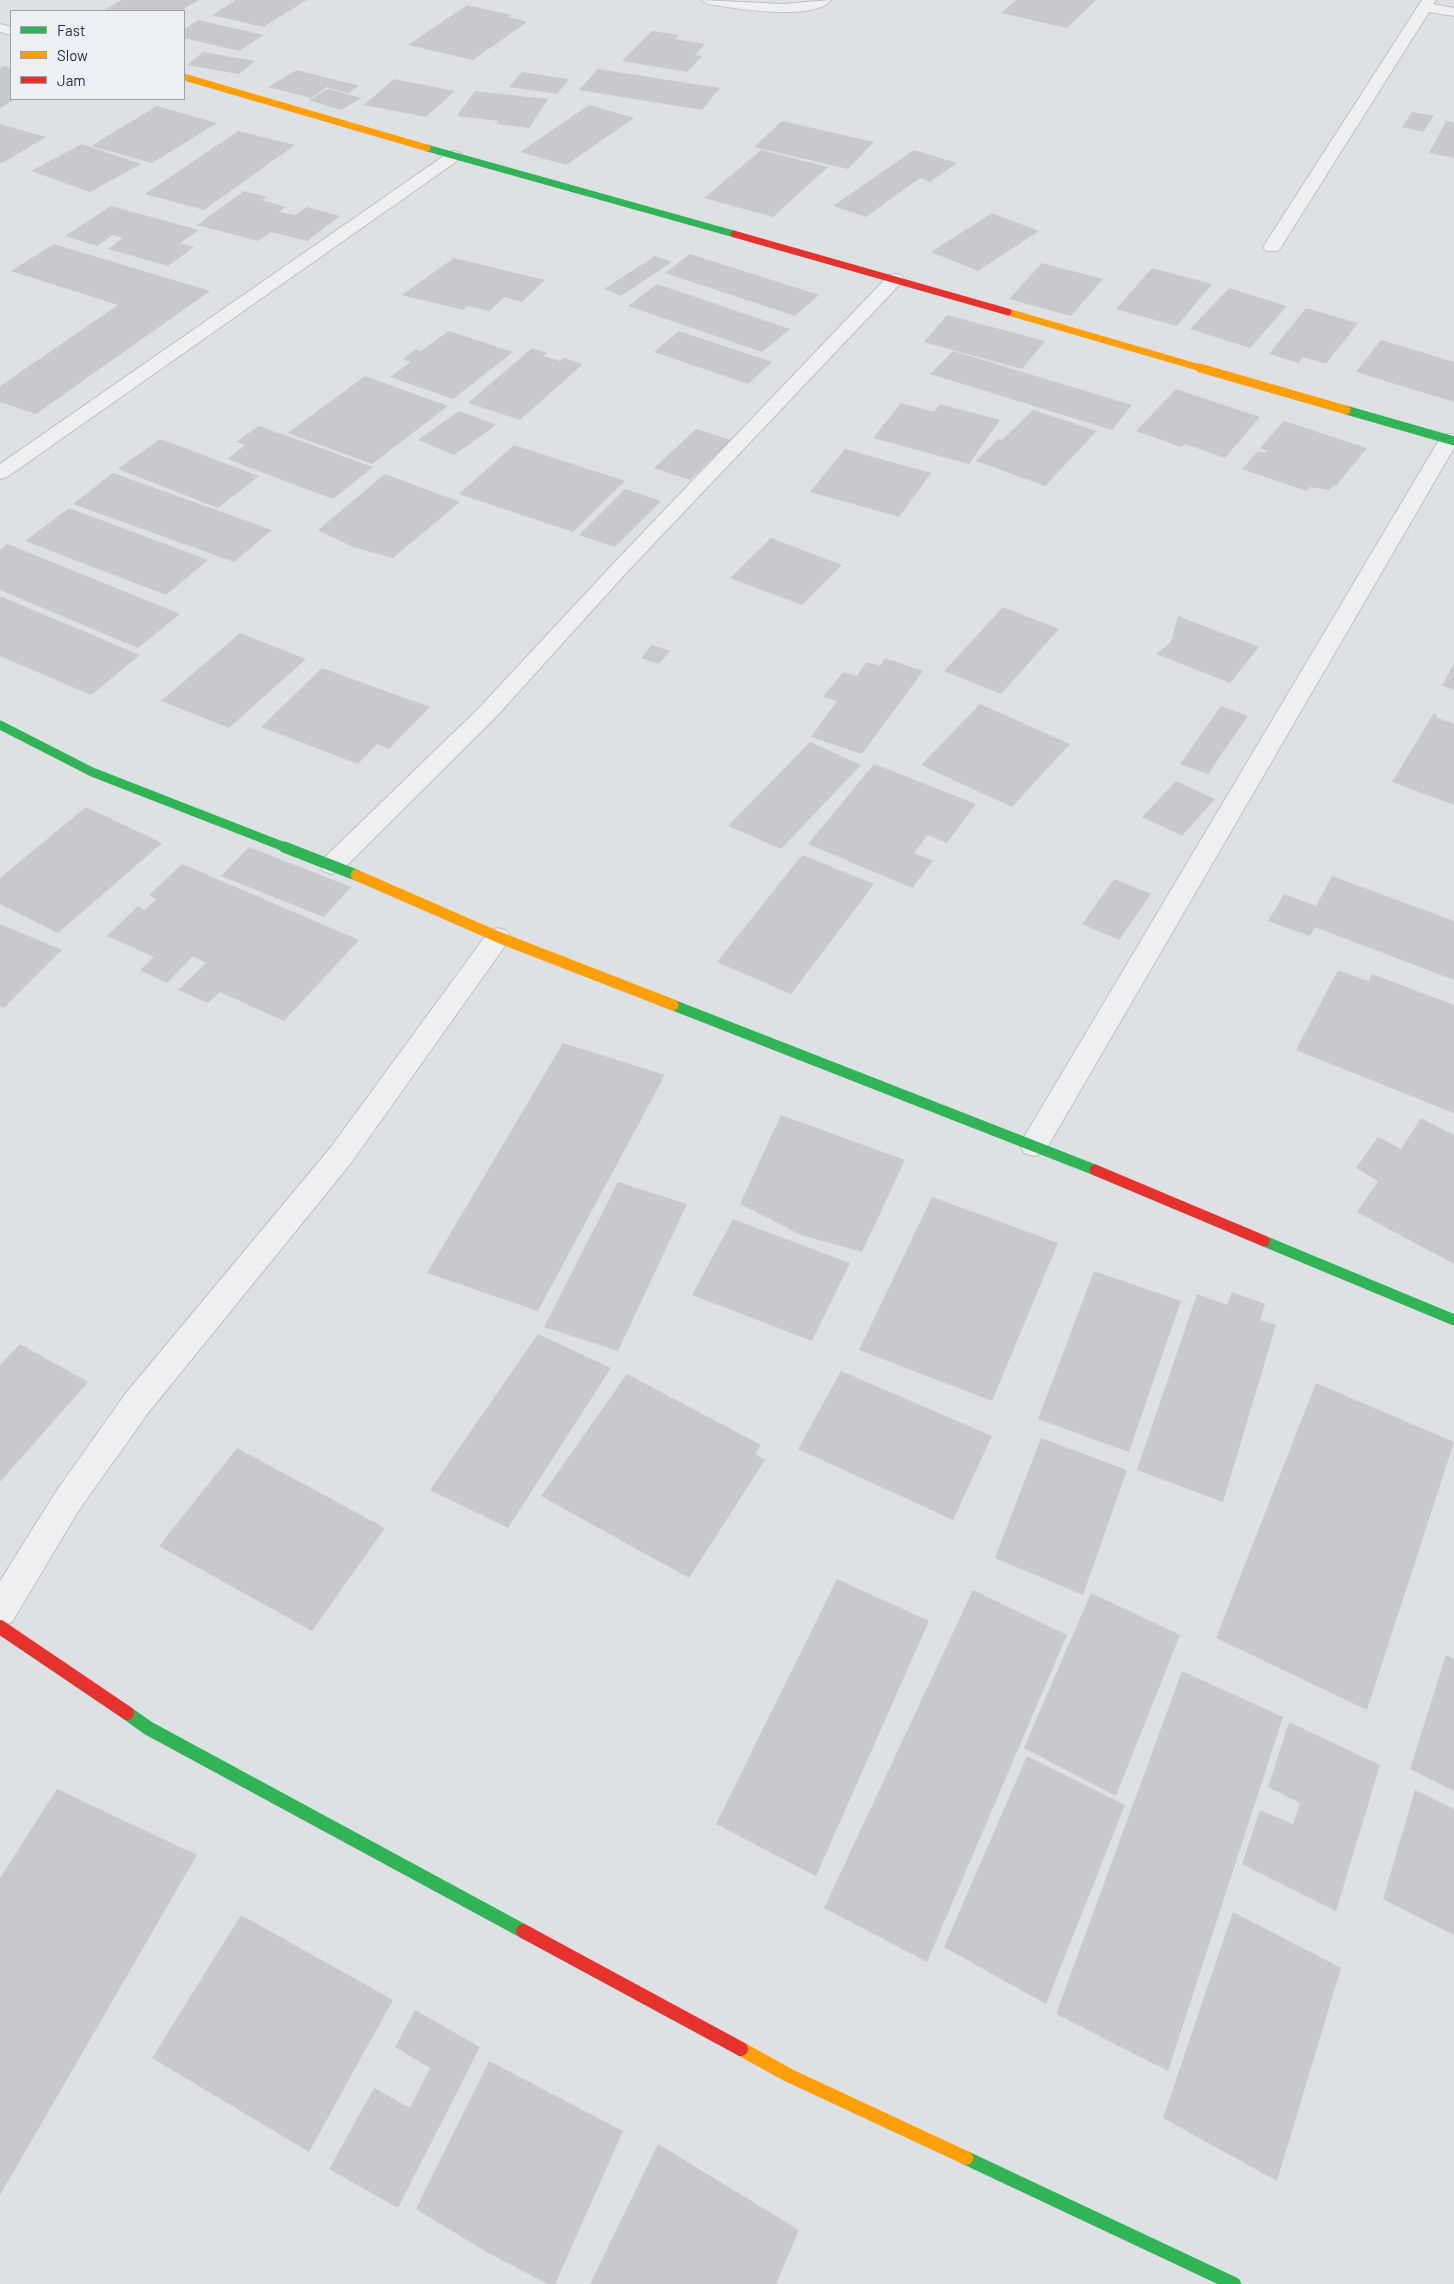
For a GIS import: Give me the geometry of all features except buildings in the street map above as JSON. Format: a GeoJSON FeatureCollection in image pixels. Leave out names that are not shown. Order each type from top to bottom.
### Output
{"type":"FeatureCollection","features":[{"type":"Feature","properties":{"kind":"street"},"geometry":{"type":"LineString","coordinates":[[708,0],[758,8],[813,5],[824,0]]}},
{"type":"Feature","properties":{"kind":"street"},"geometry":{"type":"LineString","coordinates":[[1272,247],[1427,4],[1454,12]]}},
{"type":"Feature","properties":{"kind":"street"},"geometry":{"type":"LineString","coordinates":[[185,77],[454,156],[895,279],[1452,440],[1034,1145]]}},
{"type":"Feature","properties":{"kind":"street"},"geometry":{"type":"LineString","coordinates":[[0,473],[454,156]]}},
{"type":"Feature","properties":{"kind":"street"},"geometry":{"type":"LineString","coordinates":[[332,865],[486,714],[620,568],[895,279]]}},
{"type":"Feature","properties":{"kind":"street"},"geometry":{"type":"LineString","coordinates":[[0,726],[92,772],[332,865],[498,938],[1034,1145],[1454,1320]]}},
{"type":"Feature","properties":{"kind":"street"},"geometry":{"type":"LineString","coordinates":[[0,1611],[68,1500],[137,1403],[341,1154],[498,938]]}},
{"type":"Feature","properties":{"kind":"street"},"geometry":{"type":"LineString","coordinates":[[0,1627],[148,1728],[788,2075],[1234,2284]]}},
{"type":"Feature","properties":{"kind":"traffic: fast"},"geometry":{"type":"LineString","coordinates":[[427,148],[734,234]]}},
{"type":"Feature","properties":{"kind":"traffic: fast"},"geometry":{"type":"LineString","coordinates":[[1346,410],[1454,441]]}},
{"type":"Feature","properties":{"kind":"traffic: fast"},"geometry":{"type":"LineString","coordinates":[[0,725],[92,772],[356,875]]}},
{"type":"Feature","properties":{"kind":"traffic: fast"},"geometry":{"type":"LineString","coordinates":[[673,1005],[1095,1170]]}},
{"type":"Feature","properties":{"kind":"traffic: fast"},"geometry":{"type":"LineString","coordinates":[[1264,1241],[1454,1320]]}},
{"type":"Feature","properties":{"kind":"traffic: fast"},"geometry":{"type":"LineString","coordinates":[[127,1713],[148,1728],[523,1931]]}},
{"type":"Feature","properties":{"kind":"traffic: fast"},"geometry":{"type":"LineString","coordinates":[[966,2158],[1234,2284]]}},
{"type":"Feature","properties":{"kind":"traffic: slow"},"geometry":{"type":"LineString","coordinates":[[185,77],[427,148]]}},
{"type":"Feature","properties":{"kind":"traffic: slow"},"geometry":{"type":"LineString","coordinates":[[1008,312],[1346,410]]}},
{"type":"Feature","properties":{"kind":"traffic: slow"},"geometry":{"type":"LineString","coordinates":[[356,875],[498,937],[673,1005]]}},
{"type":"Feature","properties":{"kind":"traffic: slow"},"geometry":{"type":"LineString","coordinates":[[741,2049],[788,2075],[966,2158]]}},
{"type":"Feature","properties":{"kind":"traffic: jam"},"geometry":{"type":"LineString","coordinates":[[734,234],[1008,312]]}},
{"type":"Feature","properties":{"kind":"traffic: jam"},"geometry":{"type":"LineString","coordinates":[[1095,1170],[1264,1241]]}},
{"type":"Feature","properties":{"kind":"traffic: jam"},"geometry":{"type":"LineString","coordinates":[[0,1627],[127,1713]]}},
{"type":"Feature","properties":{"kind":"traffic: jam"},"geometry":{"type":"LineString","coordinates":[[523,1931],[741,2049]]}}]}
